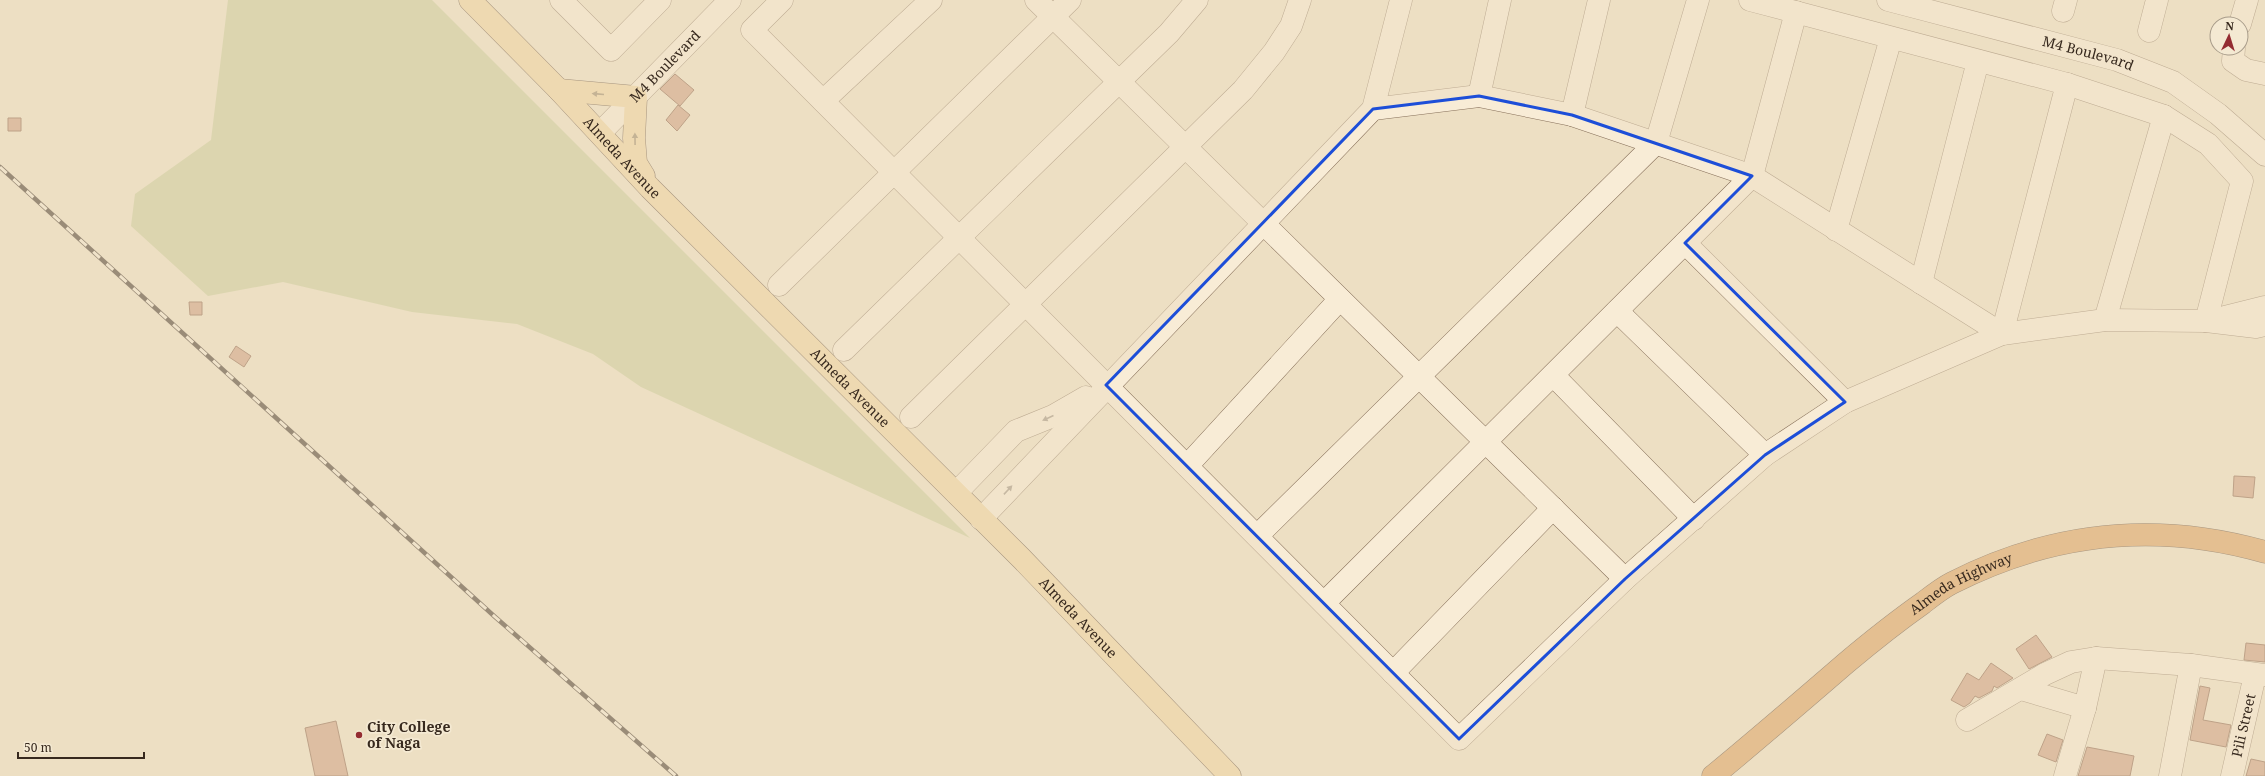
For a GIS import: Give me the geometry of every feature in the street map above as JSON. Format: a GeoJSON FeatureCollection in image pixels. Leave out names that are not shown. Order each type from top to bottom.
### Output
{"type":"FeatureCollection","features":[{"type":"Feature","properties":{"kind":"highway","name":"Almeda Highway"},"geometry":{"type":"LineString","coordinates":[[1713,776],[1886,628],[1951,584],[2015,556],[2087,538],[2124,534],[2160,535],[2199,539],[2263,550]]}},
{"type":"Feature","properties":{"kind":"main road","name":"Almeda Avenue"},"geometry":{"type":"LineString","coordinates":[[470,0],[559,90],[650,188],[981,518],[1230,776]]}},
{"type":"Feature","properties":{"kind":"main road"},"geometry":{"type":"LineString","coordinates":[[559,90],[636,97],[634,138],[636,163],[650,188]]}},
{"type":"Feature","properties":{"kind":"street"},"geometry":{"type":"LineString","coordinates":[[561,0],[610,50],[660,0]]}},
{"type":"Feature","properties":{"kind":"street","name":"M4 Boulevard"},"geometry":{"type":"LineString","coordinates":[[600,133],[730,0]]}},
{"type":"Feature","properties":{"kind":"street"},"geometry":{"type":"LineString","coordinates":[[782,0],[752,30],[1460,739],[1625,579],[1765,455],[1845,402],[2002,334],[2105,320],[2206,321],[2256,327],[2265,325]]}},
{"type":"Feature","properties":{"kind":"street"},"geometry":{"type":"LineString","coordinates":[[823,101],[931,0]]}},
{"type":"Feature","properties":{"kind":"street"},"geometry":{"type":"LineString","coordinates":[[1036,0],[1625,579]]}},
{"type":"Feature","properties":{"kind":"street"},"geometry":{"type":"LineString","coordinates":[[779,285],[1070,0]]}},
{"type":"Feature","properties":{"kind":"street"},"geometry":{"type":"LineString","coordinates":[[844,350],[1120,82],[1169,33],[1197,0]]}},
{"type":"Feature","properties":{"kind":"street"},"geometry":{"type":"LineString","coordinates":[[910,417],[1243,90],[1274,52],[1291,26],[1300,0]]}},
{"type":"Feature","properties":{"kind":"street"},"geometry":{"type":"LineString","coordinates":[[981,518],[1106,385],[1373,109],[1401,0]]}},
{"type":"Feature","properties":{"kind":"street"},"geometry":{"type":"LineString","coordinates":[[1479,96],[1500,0]]}},
{"type":"Feature","properties":{"kind":"street"},"geometry":{"type":"LineString","coordinates":[[1572,114],[1599,0]]}},
{"type":"Feature","properties":{"kind":"street"},"geometry":{"type":"LineString","coordinates":[[1257,536],[1656,143],[1698,0]]}},
{"type":"Feature","properties":{"kind":"street"},"geometry":{"type":"LineString","coordinates":[[1750,0],[2067,84],[2164,116],[2208,144],[2242,181],[2206,321]]}},
{"type":"Feature","properties":{"kind":"street","name":"M4 Boulevard"},"geometry":{"type":"LineString","coordinates":[[1888,0],[2117,60],[2174,82],[2218,114],[2265,155]]}},
{"type":"Feature","properties":{"kind":"street"},"geometry":{"type":"LineString","coordinates":[[2149,31],[2157,0]]}},
{"type":"Feature","properties":{"kind":"street"},"geometry":{"type":"LineString","coordinates":[[2242,16],[2247,0]]}},
{"type":"Feature","properties":{"kind":"street"},"geometry":{"type":"LineString","coordinates":[[1324,603],[1752,176],[1796,12]]}},
{"type":"Feature","properties":{"kind":"street"},"geometry":{"type":"LineString","coordinates":[[1836,230],[1891,38]]}},
{"type":"Feature","properties":{"kind":"street"},"geometry":{"type":"LineString","coordinates":[[2233,56],[2233,61],[2246,70],[2265,74]]}},
{"type":"Feature","properties":{"kind":"street"},"geometry":{"type":"LineString","coordinates":[[1921,283],[1978,61]]}},
{"type":"Feature","properties":{"kind":"street"},"geometry":{"type":"LineString","coordinates":[[2002,334],[2067,84]]}},
{"type":"Feature","properties":{"kind":"street"},"geometry":{"type":"LineString","coordinates":[[1373,109],[1479,96],[1572,114],[1752,176],[2002,334]]}},
{"type":"Feature","properties":{"kind":"street"},"geometry":{"type":"LineString","coordinates":[[2105,320],[2164,116]]}},
{"type":"Feature","properties":{"kind":"street"},"geometry":{"type":"LineString","coordinates":[[1685,243],[1845,402]]}},
{"type":"Feature","properties":{"kind":"street"},"geometry":{"type":"LineString","coordinates":[[1187,466],[1340,299]]}},
{"type":"Feature","properties":{"kind":"street"},"geometry":{"type":"LineString","coordinates":[[2206,321],[2265,307]]}},
{"type":"Feature","properties":{"kind":"street"},"geometry":{"type":"LineString","coordinates":[[1617,311],[1765,455]]}},
{"type":"Feature","properties":{"kind":"street"},"geometry":{"type":"LineString","coordinates":[[1553,374],[1694,519]]}},
{"type":"Feature","properties":{"kind":"street"},"geometry":{"type":"LineString","coordinates":[[956,493],[1016,431],[1053,416],[1106,385]]}},
{"type":"Feature","properties":{"kind":"street"},"geometry":{"type":"LineString","coordinates":[[1394,673],[1553,508]]}},
{"type":"Feature","properties":{"kind":"street"},"geometry":{"type":"LineString","coordinates":[[2065,776],[2085,708],[2096,658]]}},
{"type":"Feature","properties":{"kind":"street"},"geometry":{"type":"LineString","coordinates":[[1967,720],[2045,674],[2071,662],[2096,658],[2191,665],[2260,675]]}},
{"type":"Feature","properties":{"kind":"street"},"geometry":{"type":"LineString","coordinates":[[2170,776],[2191,665]]}},
{"type":"Feature","properties":{"kind":"street","name":"Pili Street"},"geometry":{"type":"LineString","coordinates":[[2232,776],[2260,675]]}},
{"type":"Feature","properties":{"kind":"street"},"geometry":{"type":"LineString","coordinates":[[2021,689],[2085,708]]}},
{"type":"Feature","properties":{"kind":"highlighted area"},"geometry":{"type":"Polygon","coordinates":[[[1479,96],[1572,115],[1752,176],[1685,243],[1845,402],[1765,455],[1625,579],[1459,739],[1106,385],[1373,109],[1479,96]]]}},
{"type":"Feature","properties":{"kind":"green space"},"geometry":{"type":"Polygon","coordinates":[[[228,0],[432,0],[970,538],[641,387],[593,354],[517,324],[412,312],[283,282],[208,296],[131,226],[135,194],[211,140],[228,0]]]}},
{"type":"Feature","properties":{"kind":"building"},"geometry":{"type":"Polygon","coordinates":[[[675,74],[694,90],[680,106],[660,89],[675,74]]]}},
{"type":"Feature","properties":{"kind":"building"},"geometry":{"type":"Polygon","coordinates":[[[678,105],[690,115],[677,131],[666,120],[678,105]]]}},
{"type":"Feature","properties":{"kind":"building"},"geometry":{"type":"Polygon","coordinates":[[[8,118],[21,118],[21,131],[8,131],[8,118]]]}},
{"type":"Feature","properties":{"kind":"building"},"geometry":{"type":"Polygon","coordinates":[[[189,302],[202,302],[202,315],[190,315],[189,302]]]}},
{"type":"Feature","properties":{"kind":"building"},"geometry":{"type":"Polygon","coordinates":[[[236,346],[251,356],[244,367],[229,357],[236,346]]]}},
{"type":"Feature","properties":{"kind":"building"},"geometry":{"type":"Polygon","coordinates":[[[2234,476],[2255,477],[2253,498],[2233,496],[2234,476]]]}},
{"type":"Feature","properties":{"kind":"building"},"geometry":{"type":"Polygon","coordinates":[[[2036,635],[2052,657],[2029,669],[2016,649],[2036,635]]]}},
{"type":"Feature","properties":{"kind":"building"},"geometry":{"type":"Polygon","coordinates":[[[2246,643],[2265,645],[2265,662],[2244,660],[2246,643]]]}},
{"type":"Feature","properties":{"kind":"building"},"geometry":{"type":"Polygon","coordinates":[[[1991,663],[2013,678],[1997,688],[1994,686],[1992,691],[1979,698],[1975,696],[1970,703],[1964,707],[1951,700],[1967,673],[1979,680],[1991,663]]]}},
{"type":"Feature","properties":{"kind":"building"},"geometry":{"type":"Polygon","coordinates":[[[2200,686],[2210,688],[2203,720],[2231,725],[2226,747],[2190,740],[2200,686]]]}},
{"type":"Feature","properties":{"kind":"building","name":"City College of Naga"},"geometry":{"type":"Polygon","coordinates":[[[336,721],[348,776],[315,776],[305,728],[336,721]]]}},
{"type":"Feature","properties":{"kind":"building"},"geometry":{"type":"Polygon","coordinates":[[[2047,734],[2063,740],[2056,762],[2038,755],[2047,734]]]}},
{"type":"Feature","properties":{"kind":"building"},"geometry":{"type":"Polygon","coordinates":[[[2087,747],[2134,756],[2130,776],[2078,776],[2087,747]]]}},
{"type":"Feature","properties":{"kind":"building"},"geometry":{"type":"Polygon","coordinates":[[[2251,759],[2265,762],[2265,776],[2246,776],[2251,759]]]}},
{"type":"Feature","properties":{"kind":"railway"},"geometry":{"type":"LineString","coordinates":[[0,167],[494,616],[676,776]]}},
{"type":"Feature","properties":{"kind":"place","name":"City College of Naga"},"geometry":{"type":"Point","coordinates":[359,735]}}]}
